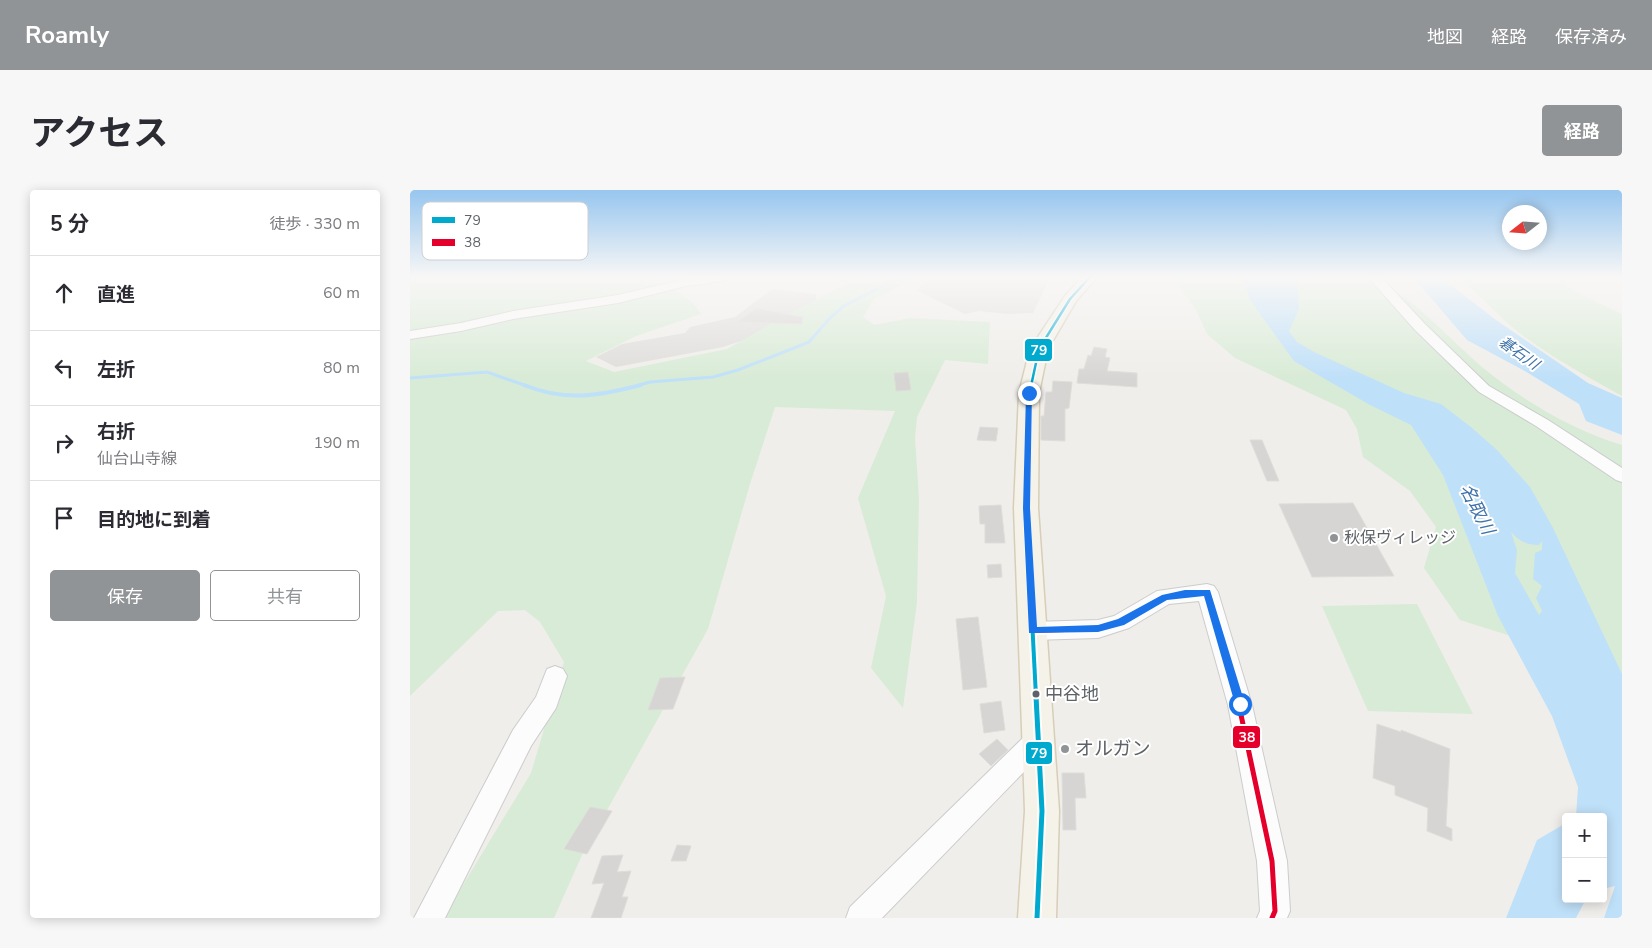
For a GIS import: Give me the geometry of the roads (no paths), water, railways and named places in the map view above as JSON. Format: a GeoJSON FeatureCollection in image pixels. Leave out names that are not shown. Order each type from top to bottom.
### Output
{"type":"FeatureCollection","features":[{"type":"Feature","properties":{"kind":"main road"},"geometry":{"type":"LineString","coordinates":[[1037,918],[1042,811],[1040,738],[1026,508],[1029,393],[1039,349],[1063,311]]}},
{"type":"Feature","properties":{"kind":"street"},"geometry":{"type":"LineString","coordinates":[[410,335],[541,311]]}},
{"type":"Feature","properties":{"kind":"street"},"geometry":{"type":"LineString","coordinates":[[1405,311],[1484,389],[1622,476]]}},
{"type":"Feature","properties":{"kind":"street"},"geometry":{"type":"LineString","coordinates":[[1032,631],[1098,629],[1121,622],[1165,597],[1185,593],[1207,592],[1240,704],[1272,861],[1274,911],[1272,918]]}},
{"type":"Feature","properties":{"kind":"street"},"geometry":{"type":"LineString","coordinates":[[429,918],[522,738],[547,701],[555,676]]}},
{"type":"Feature","properties":{"kind":"street"},"geometry":{"type":"LineString","coordinates":[[861,918],[1040,738]]}},
{"type":"Feature","properties":{"kind":"water","name":"名取川"},"geometry":{"type":"Polygon","coordinates":[[[1258,311],[1298,311],[1289,331],[1297,342],[1314,352],[1404,393],[1441,404],[1497,450],[1530,487],[1552,526],[1622,674],[1622,918],[1604,918],[1615,886],[1607,888],[1607,813],[1576,813],[1578,787],[1552,716],[1498,616],[1443,475],[1411,425],[1370,405],[1294,361],[1258,311]],[[1511,532],[1517,550],[1515,573],[1539,615],[1542,611],[1536,598],[1542,586],[1533,579],[1535,553],[1542,550],[1542,541],[1539,545],[1523,542],[1511,532]]]}},
{"type":"Feature","properties":{"kind":"water","name":"碁石川"},"geometry":{"type":"Polygon","coordinates":[[[1442,311],[1484,311],[1588,383],[1622,398],[1622,435],[1586,421],[1579,404],[1523,370],[1467,340],[1442,311]]]}},
{"type":"Feature","properties":{"kind":"water"},"geometry":{"type":"Polygon","coordinates":[[[1562,825],[1562,903],[1584,903],[1576,918],[1506,918],[1537,840],[1562,825]]]}},
{"type":"Feature","properties":{"kind":"waterway"},"geometry":{"type":"LineString","coordinates":[[636,386],[650,382],[713,377],[738,370],[809,342],[838,311]]}},
{"type":"Feature","properties":{"kind":"waterway"},"geometry":{"type":"LineString","coordinates":[[410,378],[487,372],[527,386]]}},
{"type":"Feature","properties":{"kind":"waterway"},"geometry":{"type":"LineString","coordinates":[[527,386],[554,394],[582,396],[641,385]]}},
{"type":"Feature","properties":{"kind":"place","name":"秋保ヴィレッジ"},"geometry":{"type":"Point","coordinates":[1334,538]}},
{"type":"Feature","properties":{"kind":"place","name":"中谷地"},"geometry":{"type":"Point","coordinates":[1036,694]}},
{"type":"Feature","properties":{"kind":"place","name":"オルガン"},"geometry":{"type":"Point","coordinates":[1065,749]}}]}
